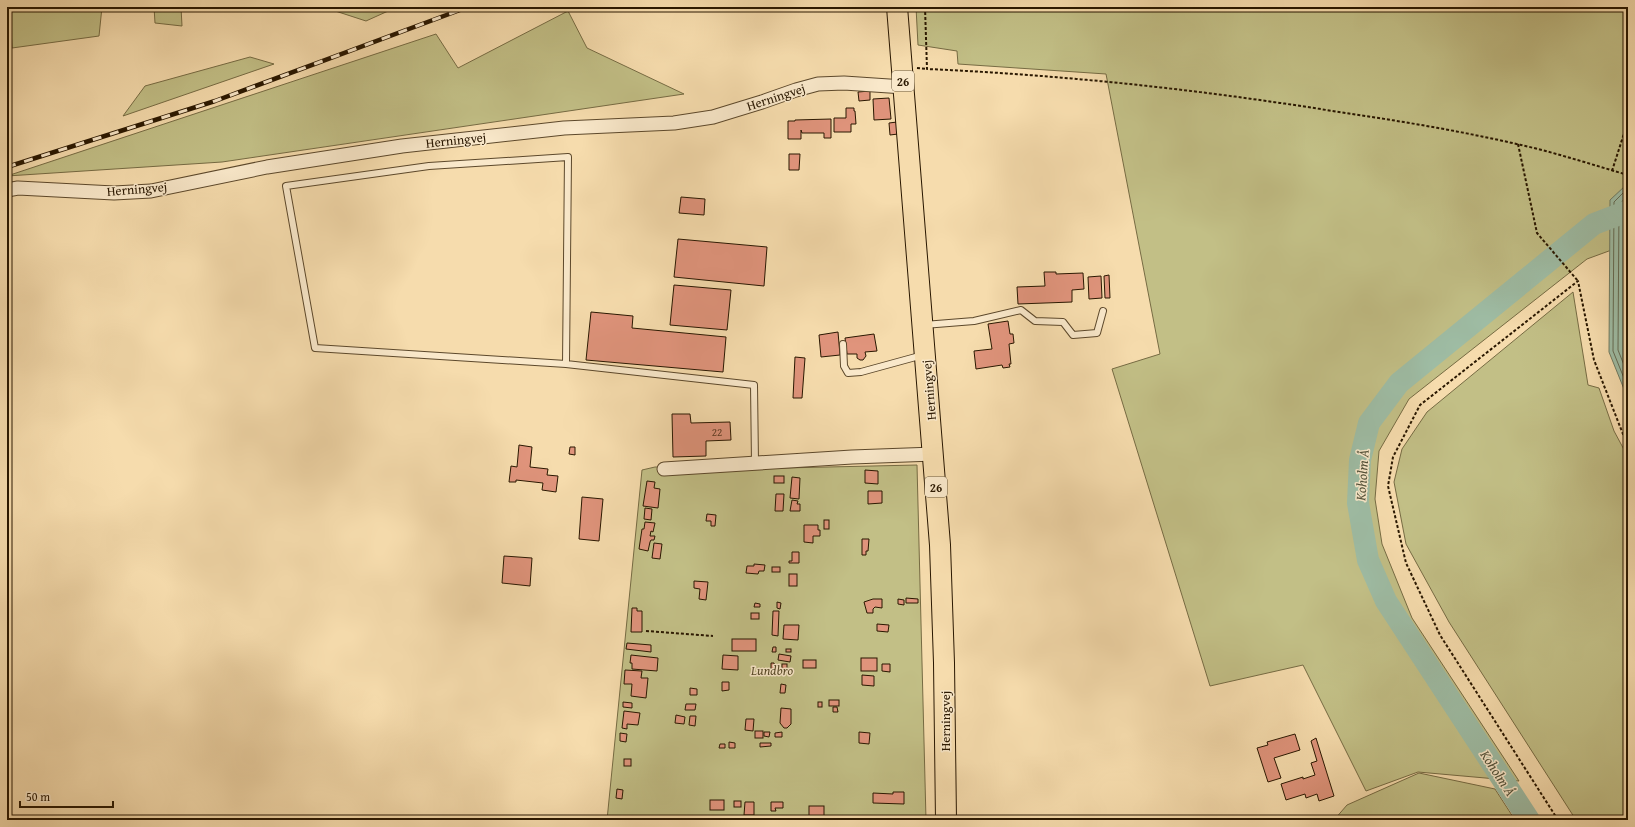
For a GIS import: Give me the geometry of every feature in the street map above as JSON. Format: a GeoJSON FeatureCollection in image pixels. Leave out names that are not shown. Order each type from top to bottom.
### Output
{"type":"FeatureCollection","features":[{"type":"Feature","properties":{"kind":"main road","name":"Herningvej"},"geometry":{"type":"LineString","coordinates":[[897,7],[924,325],[940,545],[944,663],[946,820]]}},
{"type":"Feature","properties":{"kind":"street","name":"Herningvej"},"geometry":{"type":"LineString","coordinates":[[7,190],[18,188],[114,193],[151,191],[267,167],[402,146],[564,128],[674,123],[713,117],[818,84],[844,83],[904,87]]}},
{"type":"Feature","properties":{"kind":"street"},"geometry":{"type":"LineString","coordinates":[[664,469],[852,457],[934,454]]}},
{"type":"Feature","properties":{"kind":"lane"},"geometry":{"type":"LineString","coordinates":[[566,364],[568,157],[429,166],[286,186],[315,348],[566,364],[754,385],[755,463]]}},
{"type":"Feature","properties":{"kind":"lane"},"geometry":{"type":"LineString","coordinates":[[924,325],[974,321],[1021,310],[1035,321],[1063,322],[1073,335],[1097,333],[1103,311]]}},
{"type":"Feature","properties":{"kind":"lane"},"geometry":{"type":"LineString","coordinates":[[843,344],[844,366],[848,373],[861,372],[926,354]]}},
{"type":"Feature","properties":{"kind":"path"},"geometry":{"type":"LineString","coordinates":[[925,7],[927,69],[1069,78],[1193,91],[1294,105],[1410,123],[1518,144],[1628,175]]}},
{"type":"Feature","properties":{"kind":"path"},"geometry":{"type":"LineString","coordinates":[[1612,170],[1628,120]]}},
{"type":"Feature","properties":{"kind":"path"},"geometry":{"type":"LineString","coordinates":[[1518,144],[1537,233],[1578,281],[1594,360],[1628,447]]}},
{"type":"Feature","properties":{"kind":"path"},"geometry":{"type":"LineString","coordinates":[[1558,820],[1440,635],[1406,563],[1388,486],[1393,457],[1420,405],[1578,281]]}},
{"type":"Feature","properties":{"kind":"path"},"geometry":{"type":"LineString","coordinates":[[646,631],[713,636]]}},
{"type":"Feature","properties":{"kind":"green space"},"geometry":{"type":"Polygon","coordinates":[[[10,7],[102,7],[99,36],[12,48],[10,7]]]}},
{"type":"Feature","properties":{"kind":"green space"},"geometry":{"type":"Polygon","coordinates":[[[154,7],[181,7],[182,26],[155,23],[154,7]]]}},
{"type":"Feature","properties":{"kind":"green space"},"geometry":{"type":"Polygon","coordinates":[[[323,7],[397,7],[366,21],[323,7]]]}},
{"type":"Feature","properties":{"kind":"green space"},"geometry":{"type":"Polygon","coordinates":[[[916,7],[1628,7],[1628,244],[1587,259],[1409,399],[1379,451],[1375,499],[1382,544],[1412,618],[1519,781],[1418,772],[1366,791],[1303,665],[1210,686],[1112,369],[1160,354],[1106,74],[958,64],[957,51],[918,45],[916,7]]]}},
{"type":"Feature","properties":{"kind":"green space"},"geometry":{"type":"Polygon","coordinates":[[[568,11],[587,48],[684,94],[222,162],[7,176],[436,34],[458,68],[568,11]]]}},
{"type":"Feature","properties":{"kind":"green space"},"geometry":{"type":"Polygon","coordinates":[[[250,57],[274,64],[123,116],[145,86],[250,57]]]}},
{"type":"Feature","properties":{"kind":"green space"},"geometry":{"type":"Polygon","coordinates":[[[1573,292],[1588,385],[1599,388],[1614,431],[1628,457],[1628,820],[1576,820],[1449,622],[1406,544],[1394,482],[1402,449],[1427,412],[1573,292]]]}},
{"type":"Feature","properties":{"kind":"green space","name":"Lundbro"},"geometry":{"type":"Polygon","coordinates":[[[917,465],[926,820],[607,820],[642,470],[655,467],[783,468],[917,465]]]}},
{"type":"Feature","properties":{"kind":"green space"},"geometry":{"type":"Polygon","coordinates":[[[1419,773],[1495,789],[1515,820],[1334,820],[1347,805],[1419,773]]]}},
{"type":"Feature","properties":{"kind":"water"},"geometry":{"type":"Polygon","coordinates":[[[1628,164],[1628,399],[1609,352],[1610,200],[1625,186],[1628,164]]]}},
{"type":"Feature","properties":{"kind":"building"},"geometry":{"type":"Polygon","coordinates":[[[870,91],[870,100],[859,101],[858,92],[870,91]]]}},
{"type":"Feature","properties":{"kind":"building"},"geometry":{"type":"Polygon","coordinates":[[[889,98],[891,119],[874,120],[873,99],[889,98]]]}},
{"type":"Feature","properties":{"kind":"building"},"geometry":{"type":"Polygon","coordinates":[[[846,108],[854,108],[856,124],[851,124],[851,132],[834,132],[834,118],[846,118],[846,108]]]}},
{"type":"Feature","properties":{"kind":"building"},"geometry":{"type":"Polygon","coordinates":[[[831,119],[831,138],[824,138],[824,133],[802,133],[801,130],[801,139],[788,139],[788,121],[831,119]]]}},
{"type":"Feature","properties":{"kind":"building"},"geometry":{"type":"Polygon","coordinates":[[[897,122],[898,134],[890,135],[889,123],[897,122]]]}},
{"type":"Feature","properties":{"kind":"building"},"geometry":{"type":"Polygon","coordinates":[[[789,154],[800,154],[799,170],[789,170],[789,154]]]}},
{"type":"Feature","properties":{"kind":"building"},"geometry":{"type":"Polygon","coordinates":[[[681,197],[705,199],[704,215],[679,213],[681,197]]]}},
{"type":"Feature","properties":{"kind":"building"},"geometry":{"type":"Polygon","coordinates":[[[678,239],[767,247],[764,286],[674,277],[678,239]]]}},
{"type":"Feature","properties":{"kind":"building"},"geometry":{"type":"Polygon","coordinates":[[[1044,272],[1056,272],[1056,274],[1083,273],[1084,289],[1072,290],[1072,302],[1018,304],[1017,287],[1045,286],[1044,272]]]}},
{"type":"Feature","properties":{"kind":"building"},"geometry":{"type":"Polygon","coordinates":[[[1109,275],[1110,298],[1105,298],[1104,276],[1109,275]]]}},
{"type":"Feature","properties":{"kind":"building"},"geometry":{"type":"Polygon","coordinates":[[[1101,276],[1102,298],[1089,299],[1088,277],[1101,276]]]}},
{"type":"Feature","properties":{"kind":"building"},"geometry":{"type":"Polygon","coordinates":[[[674,285],[731,290],[727,330],[670,325],[674,285]]]}},
{"type":"Feature","properties":{"kind":"building"},"geometry":{"type":"Polygon","coordinates":[[[591,312],[633,316],[632,328],[726,337],[723,372],[586,360],[591,312]]]}},
{"type":"Feature","properties":{"kind":"building"},"geometry":{"type":"Polygon","coordinates":[[[1008,321],[1010,334],[1013,334],[1014,343],[1009,344],[1010,367],[1003,368],[1002,365],[976,369],[974,351],[992,349],[988,324],[1008,321]]]}},
{"type":"Feature","properties":{"kind":"building"},"geometry":{"type":"Polygon","coordinates":[[[838,332],[840,355],[821,357],[819,335],[838,332]]]}},
{"type":"Feature","properties":{"kind":"building"},"geometry":{"type":"Polygon","coordinates":[[[874,334],[877,351],[865,352],[866,356],[863,360],[857,358],[857,354],[847,354],[845,338],[874,334]]]}},
{"type":"Feature","properties":{"kind":"building"},"geometry":{"type":"Polygon","coordinates":[[[795,357],[805,358],[802,398],[793,398],[795,357]]]}},
{"type":"Feature","properties":{"kind":"building"},"geometry":{"type":"Polygon","coordinates":[[[672,414],[690,414],[691,423],[730,422],[731,440],[706,441],[706,456],[673,457],[672,414]]]}},
{"type":"Feature","properties":{"kind":"building"},"geometry":{"type":"Polygon","coordinates":[[[519,445],[532,447],[530,467],[548,469],[547,475],[558,476],[556,492],[542,490],[543,483],[516,480],[516,482],[509,482],[511,466],[517,467],[519,445]]]}},
{"type":"Feature","properties":{"kind":"building"},"geometry":{"type":"Polygon","coordinates":[[[570,447],[575,447],[575,455],[569,454],[570,447]]]}},
{"type":"Feature","properties":{"kind":"building"},"geometry":{"type":"Polygon","coordinates":[[[865,470],[878,471],[878,484],[865,483],[865,470]]]}},
{"type":"Feature","properties":{"kind":"building"},"geometry":{"type":"Polygon","coordinates":[[[774,476],[784,476],[784,483],[774,483],[774,476]]]}},
{"type":"Feature","properties":{"kind":"building"},"geometry":{"type":"Polygon","coordinates":[[[792,477],[800,478],[799,499],[790,498],[792,477]]]}},
{"type":"Feature","properties":{"kind":"building"},"geometry":{"type":"Polygon","coordinates":[[[647,481],[655,482],[654,488],[660,489],[658,508],[643,506],[647,481]]]}},
{"type":"Feature","properties":{"kind":"building"},"geometry":{"type":"Polygon","coordinates":[[[868,491],[882,491],[882,503],[868,504],[868,491]]]}},
{"type":"Feature","properties":{"kind":"building"},"geometry":{"type":"Polygon","coordinates":[[[776,494],[784,494],[783,511],[775,511],[776,494]]]}},
{"type":"Feature","properties":{"kind":"building"},"geometry":{"type":"Polygon","coordinates":[[[582,497],[603,499],[599,541],[579,539],[582,497]]]}},
{"type":"Feature","properties":{"kind":"building"},"geometry":{"type":"Polygon","coordinates":[[[792,500],[798,501],[797,504],[800,504],[800,511],[790,511],[792,500]]]}},
{"type":"Feature","properties":{"kind":"building"},"geometry":{"type":"Polygon","coordinates":[[[645,508],[652,509],[651,520],[644,519],[645,508]]]}},
{"type":"Feature","properties":{"kind":"building"},"geometry":{"type":"Polygon","coordinates":[[[707,514],[716,515],[715,526],[711,526],[711,521],[706,521],[707,514]]]}},
{"type":"Feature","properties":{"kind":"building"},"geometry":{"type":"Polygon","coordinates":[[[824,520],[829,520],[829,529],[824,529],[824,520]]]}},
{"type":"Feature","properties":{"kind":"building"},"geometry":{"type":"Polygon","coordinates":[[[645,522],[655,523],[653,532],[651,531],[650,536],[655,536],[654,540],[651,540],[648,551],[639,549],[642,529],[644,529],[645,522]]]}},
{"type":"Feature","properties":{"kind":"building"},"geometry":{"type":"Polygon","coordinates":[[[804,525],[818,525],[820,536],[813,536],[813,543],[804,542],[804,525]]]}},
{"type":"Feature","properties":{"kind":"building"},"geometry":{"type":"Polygon","coordinates":[[[862,539],[869,539],[868,551],[866,551],[866,555],[862,555],[862,539]]]}},
{"type":"Feature","properties":{"kind":"building"},"geometry":{"type":"Polygon","coordinates":[[[654,543],[662,544],[660,559],[652,558],[654,543]]]}},
{"type":"Feature","properties":{"kind":"building"},"geometry":{"type":"Polygon","coordinates":[[[792,552],[799,552],[799,563],[789,563],[789,561],[792,561],[792,552]]]}},
{"type":"Feature","properties":{"kind":"building"},"geometry":{"type":"Polygon","coordinates":[[[504,556],[532,558],[530,586],[502,583],[504,556]]]}},
{"type":"Feature","properties":{"kind":"building"},"geometry":{"type":"Polygon","coordinates":[[[754,564],[765,565],[764,571],[759,571],[758,574],[746,573],[747,566],[754,566],[754,564]]]}},
{"type":"Feature","properties":{"kind":"building"},"geometry":{"type":"Polygon","coordinates":[[[772,567],[780,567],[780,572],[772,572],[772,567]]]}},
{"type":"Feature","properties":{"kind":"building"},"geometry":{"type":"Polygon","coordinates":[[[789,574],[797,574],[797,586],[789,586],[789,574]]]}},
{"type":"Feature","properties":{"kind":"building"},"geometry":{"type":"Polygon","coordinates":[[[694,581],[708,582],[706,600],[699,599],[700,589],[694,588],[694,581]]]}},
{"type":"Feature","properties":{"kind":"building"},"geometry":{"type":"Polygon","coordinates":[[[906,598],[918,599],[918,603],[906,603],[906,598]]]}},
{"type":"Feature","properties":{"kind":"building"},"geometry":{"type":"Polygon","coordinates":[[[873,599],[882,599],[882,608],[875,607],[873,609],[873,613],[867,613],[864,602],[873,599]]]}},
{"type":"Feature","properties":{"kind":"building"},"geometry":{"type":"Polygon","coordinates":[[[898,599],[904,600],[904,605],[898,604],[898,599]]]}},
{"type":"Feature","properties":{"kind":"building"},"geometry":{"type":"Polygon","coordinates":[[[777,602],[781,603],[780,609],[777,608],[777,602]]]}},
{"type":"Feature","properties":{"kind":"building"},"geometry":{"type":"Polygon","coordinates":[[[755,603],[760,604],[760,607],[754,607],[755,603]]]}},
{"type":"Feature","properties":{"kind":"building"},"geometry":{"type":"Polygon","coordinates":[[[632,608],[637,608],[637,611],[642,611],[642,632],[631,632],[632,608]]]}},
{"type":"Feature","properties":{"kind":"building"},"geometry":{"type":"Polygon","coordinates":[[[773,611],[779,611],[778,636],[772,635],[773,611]]]}},
{"type":"Feature","properties":{"kind":"building"},"geometry":{"type":"Polygon","coordinates":[[[751,613],[759,613],[759,619],[751,619],[751,613]]]}},
{"type":"Feature","properties":{"kind":"building"},"geometry":{"type":"Polygon","coordinates":[[[877,624],[889,625],[888,632],[877,631],[877,624]]]}},
{"type":"Feature","properties":{"kind":"building"},"geometry":{"type":"Polygon","coordinates":[[[784,625],[799,625],[798,640],[783,639],[784,625]]]}},
{"type":"Feature","properties":{"kind":"building"},"geometry":{"type":"Polygon","coordinates":[[[732,639],[756,639],[756,651],[732,651],[732,639]]]}},
{"type":"Feature","properties":{"kind":"building"},"geometry":{"type":"Polygon","coordinates":[[[627,643],[651,645],[651,652],[626,649],[627,643]]]}},
{"type":"Feature","properties":{"kind":"building"},"geometry":{"type":"Polygon","coordinates":[[[773,647],[776,647],[776,652],[772,652],[773,647]]]}},
{"type":"Feature","properties":{"kind":"building"},"geometry":{"type":"Polygon","coordinates":[[[786,649],[791,649],[791,652],[786,652],[786,649]]]}},
{"type":"Feature","properties":{"kind":"building"},"geometry":{"type":"Polygon","coordinates":[[[779,654],[791,656],[790,662],[778,660],[779,654]]]}},
{"type":"Feature","properties":{"kind":"building"},"geometry":{"type":"Polygon","coordinates":[[[631,655],[658,658],[657,671],[632,669],[632,663],[630,663],[631,655]]]}},
{"type":"Feature","properties":{"kind":"building"},"geometry":{"type":"Polygon","coordinates":[[[723,655],[738,656],[738,670],[722,669],[723,655]]]}},
{"type":"Feature","properties":{"kind":"building"},"geometry":{"type":"Polygon","coordinates":[[[861,658],[877,658],[877,671],[861,671],[861,658]]]}},
{"type":"Feature","properties":{"kind":"building"},"geometry":{"type":"Polygon","coordinates":[[[803,660],[816,660],[816,668],[803,668],[803,660]]]}},
{"type":"Feature","properties":{"kind":"building"},"geometry":{"type":"Polygon","coordinates":[[[771,663],[774,663],[775,668],[771,669],[771,663]]]}},
{"type":"Feature","properties":{"kind":"building"},"geometry":{"type":"Polygon","coordinates":[[[782,664],[787,664],[787,672],[782,672],[782,664]]]}},
{"type":"Feature","properties":{"kind":"building"},"geometry":{"type":"Polygon","coordinates":[[[882,664],[890,664],[890,672],[882,671],[882,664]]]}},
{"type":"Feature","properties":{"kind":"building"},"geometry":{"type":"Polygon","coordinates":[[[625,670],[642,671],[641,678],[648,678],[646,698],[631,696],[632,684],[624,684],[625,670]]]}},
{"type":"Feature","properties":{"kind":"building"},"geometry":{"type":"Polygon","coordinates":[[[862,675],[874,676],[874,686],[862,685],[862,675]]]}},
{"type":"Feature","properties":{"kind":"building"},"geometry":{"type":"Polygon","coordinates":[[[722,682],[729,682],[729,690],[722,691],[722,682]]]}},
{"type":"Feature","properties":{"kind":"building"},"geometry":{"type":"Polygon","coordinates":[[[781,684],[786,685],[785,693],[780,693],[781,684]]]}},
{"type":"Feature","properties":{"kind":"building"},"geometry":{"type":"Polygon","coordinates":[[[690,688],[697,689],[697,695],[690,695],[690,688]]]}},
{"type":"Feature","properties":{"kind":"building"},"geometry":{"type":"Polygon","coordinates":[[[829,700],[839,700],[839,706],[829,706],[829,700]]]}},
{"type":"Feature","properties":{"kind":"building"},"geometry":{"type":"Polygon","coordinates":[[[623,702],[632,703],[632,708],[623,707],[623,702]]]}},
{"type":"Feature","properties":{"kind":"building"},"geometry":{"type":"Polygon","coordinates":[[[818,702],[822,702],[822,707],[818,707],[818,702]]]}},
{"type":"Feature","properties":{"kind":"building"},"geometry":{"type":"Polygon","coordinates":[[[686,704],[696,704],[695,710],[685,710],[686,704]]]}},
{"type":"Feature","properties":{"kind":"building"},"geometry":{"type":"Polygon","coordinates":[[[833,707],[837,707],[838,712],[833,712],[833,707]]]}},
{"type":"Feature","properties":{"kind":"building"},"geometry":{"type":"Polygon","coordinates":[[[781,708],[791,709],[791,724],[787,728],[784,728],[780,723],[781,708]]]}},
{"type":"Feature","properties":{"kind":"building"},"geometry":{"type":"Polygon","coordinates":[[[624,711],[640,713],[638,725],[627,724],[627,729],[622,728],[624,711]]]}},
{"type":"Feature","properties":{"kind":"building"},"geometry":{"type":"Polygon","coordinates":[[[676,715],[685,717],[684,724],[675,723],[676,715]]]}},
{"type":"Feature","properties":{"kind":"building"},"geometry":{"type":"Polygon","coordinates":[[[690,716],[696,716],[695,726],[689,725],[690,716]]]}},
{"type":"Feature","properties":{"kind":"building"},"geometry":{"type":"Polygon","coordinates":[[[746,719],[754,719],[753,731],[745,730],[746,719]]]}},
{"type":"Feature","properties":{"kind":"building"},"geometry":{"type":"Polygon","coordinates":[[[755,731],[763,731],[763,738],[755,738],[755,731]]]}},
{"type":"Feature","properties":{"kind":"building"},"geometry":{"type":"Polygon","coordinates":[[[764,732],[770,732],[769,737],[764,736],[764,732]]]}},
{"type":"Feature","properties":{"kind":"building"},"geometry":{"type":"Polygon","coordinates":[[[782,732],[782,737],[775,737],[775,733],[782,732]]]}},
{"type":"Feature","properties":{"kind":"building"},"geometry":{"type":"Polygon","coordinates":[[[859,732],[870,733],[869,744],[859,743],[859,732]]]}},
{"type":"Feature","properties":{"kind":"building"},"geometry":{"type":"Polygon","coordinates":[[[620,733],[627,734],[626,742],[620,741],[620,733]]]}},
{"type":"Feature","properties":{"kind":"building"},"geometry":{"type":"Polygon","coordinates":[[[1295,734],[1300,750],[1274,758],[1281,778],[1268,782],[1257,748],[1268,745],[1267,742],[1295,734]]]}},
{"type":"Feature","properties":{"kind":"building"},"geometry":{"type":"Polygon","coordinates":[[[1316,738],[1334,796],[1319,801],[1317,794],[1306,798],[1305,794],[1286,800],[1281,784],[1315,775],[1311,763],[1317,761],[1311,741],[1316,738]]]}},
{"type":"Feature","properties":{"kind":"building"},"geometry":{"type":"Polygon","coordinates":[[[729,742],[735,743],[735,748],[729,748],[729,742]]]}},
{"type":"Feature","properties":{"kind":"building"},"geometry":{"type":"Polygon","coordinates":[[[760,743],[771,743],[771,746],[760,747],[760,743]]]}},
{"type":"Feature","properties":{"kind":"building"},"geometry":{"type":"Polygon","coordinates":[[[720,744],[725,744],[725,748],[719,748],[720,744]]]}},
{"type":"Feature","properties":{"kind":"building"},"geometry":{"type":"Polygon","coordinates":[[[624,759],[631,759],[631,766],[624,766],[624,759]]]}},
{"type":"Feature","properties":{"kind":"building"},"geometry":{"type":"Polygon","coordinates":[[[617,789],[623,790],[622,799],[616,798],[617,789]]]}},
{"type":"Feature","properties":{"kind":"building"},"geometry":{"type":"Polygon","coordinates":[[[893,792],[904,792],[904,804],[873,803],[873,793],[893,794],[893,792]]]}},
{"type":"Feature","properties":{"kind":"building"},"geometry":{"type":"Polygon","coordinates":[[[710,800],[724,800],[724,810],[710,810],[710,800]]]}},
{"type":"Feature","properties":{"kind":"building"},"geometry":{"type":"Polygon","coordinates":[[[734,801],[741,801],[741,807],[734,807],[734,801]]]}},
{"type":"Feature","properties":{"kind":"building"},"geometry":{"type":"Polygon","coordinates":[[[745,802],[754,802],[754,815],[744,815],[745,802]]]}},
{"type":"Feature","properties":{"kind":"building"},"geometry":{"type":"Polygon","coordinates":[[[771,802],[783,802],[783,808],[775,808],[776,811],[771,811],[771,802]]]}},
{"type":"Feature","properties":{"kind":"building"},"geometry":{"type":"Polygon","coordinates":[[[809,806],[824,806],[824,820],[809,820],[809,806]]]}},
{"type":"Feature","properties":{"kind":"building"},"geometry":{"type":"Polygon","coordinates":[[[671,816],[684,817],[684,820],[671,820],[671,816]]]}},
{"type":"Feature","properties":{"kind":"waterway","name":"Koholm Å"},"geometry":{"type":"LineString","coordinates":[[1529,820],[1386,601],[1368,560],[1358,503],[1360,460],[1369,423],[1399,383],[1594,224],[1628,211]]}},
{"type":"Feature","properties":{"kind":"railway"},"geometry":{"type":"LineString","coordinates":[[7,167],[215,101],[468,7]]}}]}
